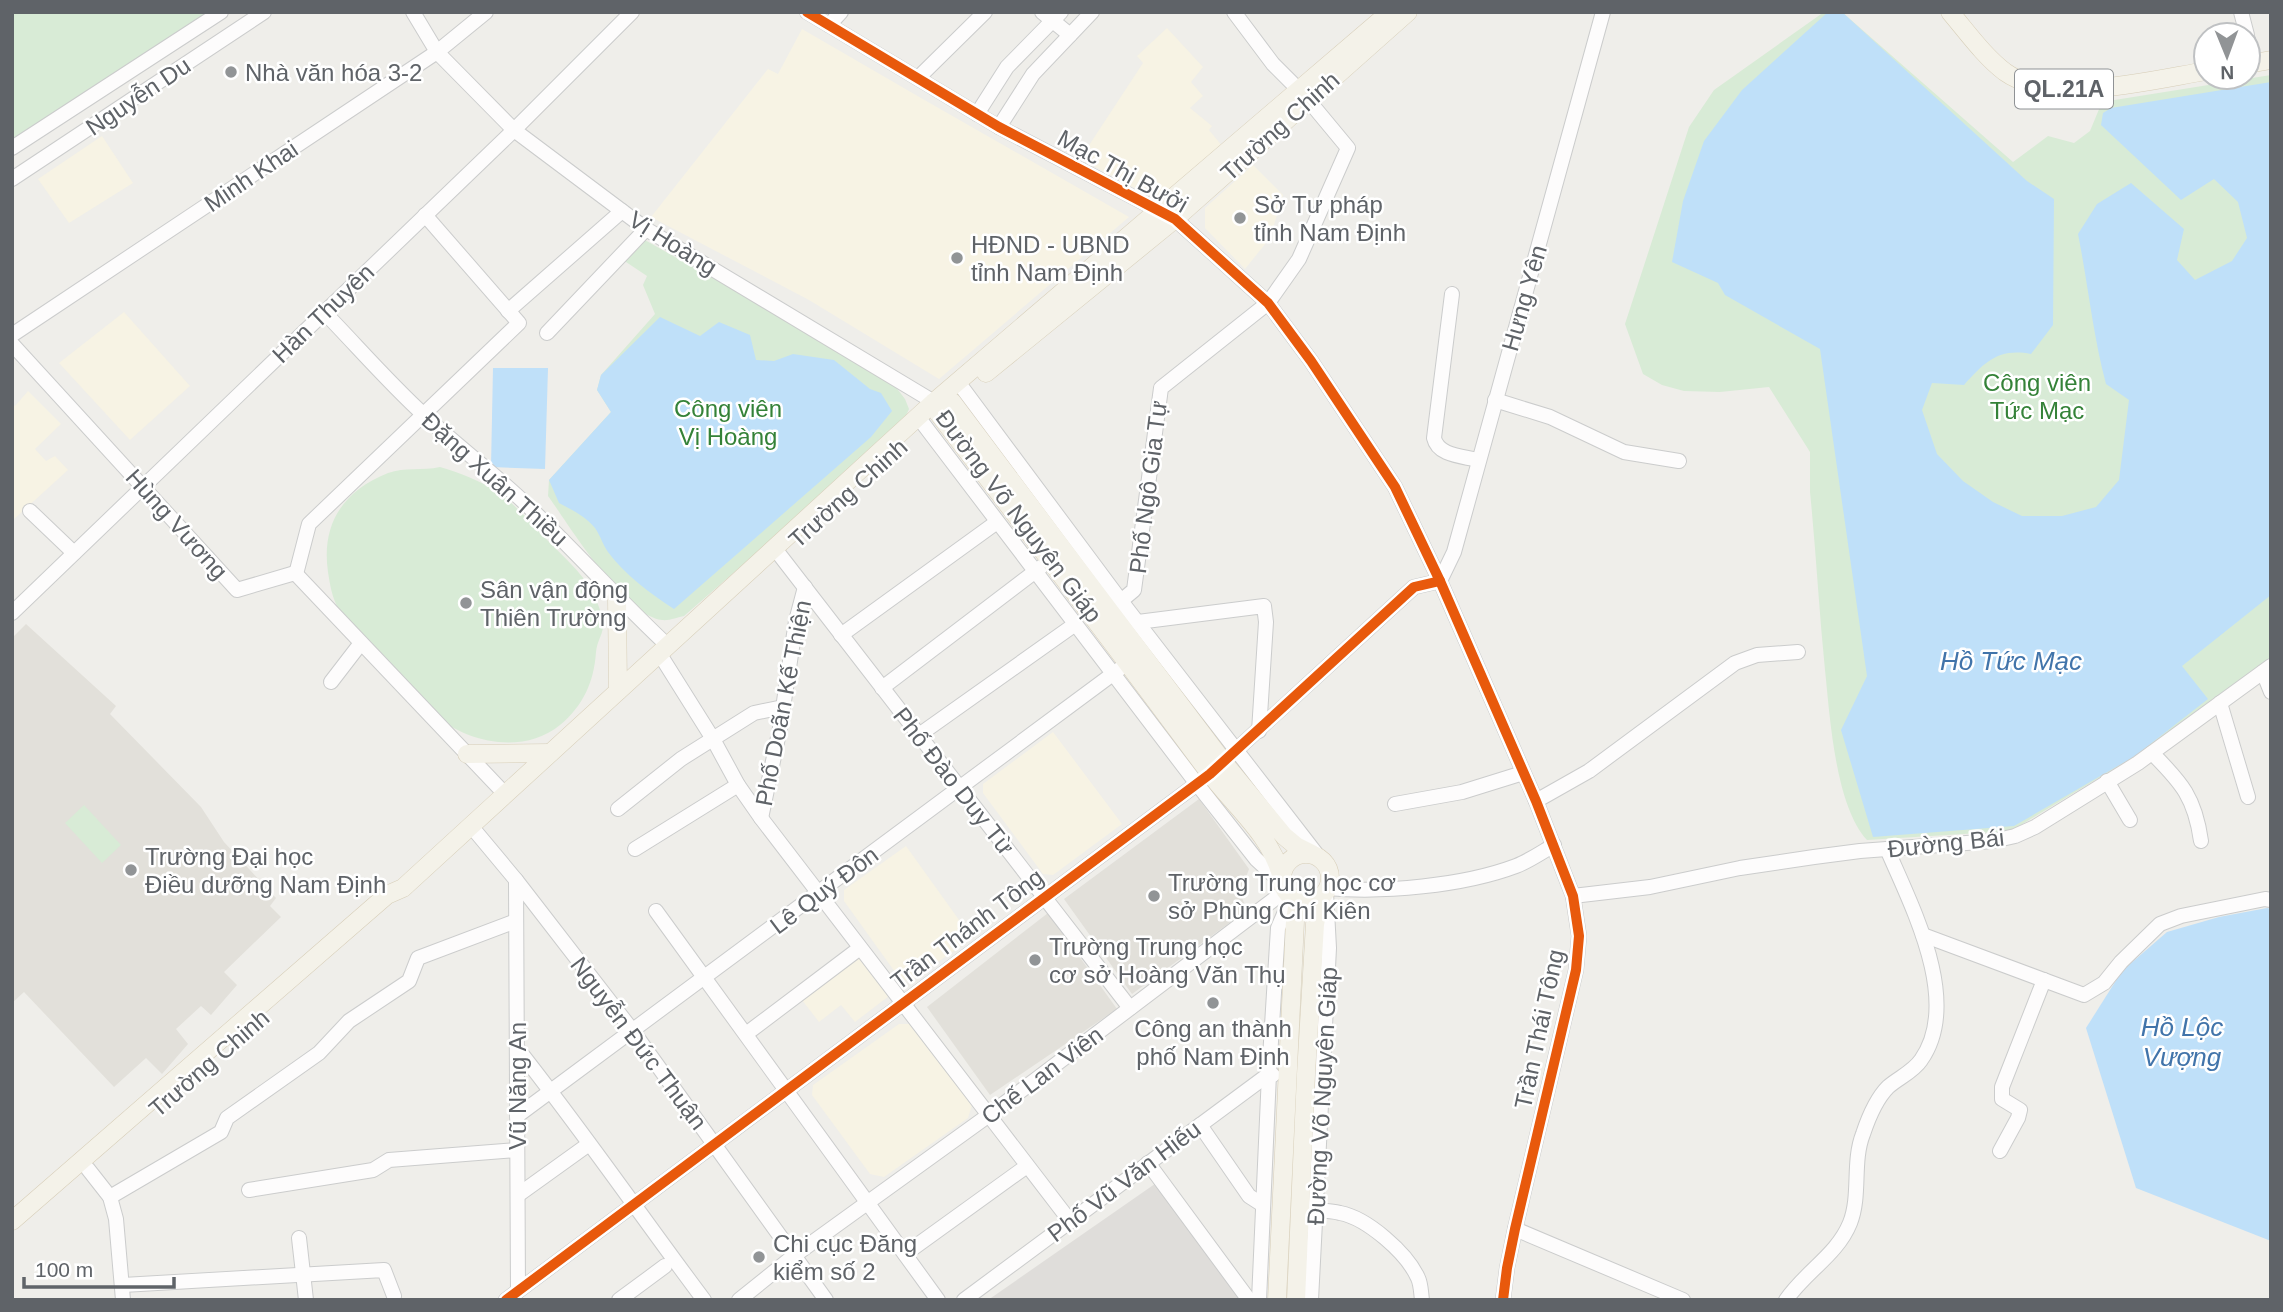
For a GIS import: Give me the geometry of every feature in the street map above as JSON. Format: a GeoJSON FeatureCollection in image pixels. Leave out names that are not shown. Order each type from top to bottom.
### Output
{"type":"FeatureCollection","features":[{"type":"Feature","properties":{"kind":"main road","name":"Trường Chinh"},"geometry":{"type":"LineString","coordinates":[[12,1221],[387,895],[402,888],[702,616],[706,608],[941,405],[1175,219],[1390,12]]}},
{"type":"Feature","properties":{"kind":"main road","name":"Trường Chinh"},"geometry":{"type":"LineString","coordinates":[[702,616],[712,613],[779,554],[1157,211],[1408,12]]}},
{"type":"Feature","properties":{"kind":"main road","name":"QL.21A"},"geometry":{"type":"LineString","coordinates":[[1950,12],[2006,73],[2043,88],[2087,90],[2192,73]]}},
{"type":"Feature","properties":{"kind":"main road","name":"Đường Võ Nguyên Giáp"},"geometry":{"type":"LineString","coordinates":[[941,405],[1051,560],[1210,774],[1271,847],[1287,889],[1295,921],[1277,1300]]}},
{"type":"Feature","properties":{"kind":"main road","name":"Đường Võ Nguyên Giáp"},"geometry":{"type":"LineString","coordinates":[[941,405],[1115,606],[1210,774],[1296,846],[1315,856]]}},
{"type":"Feature","properties":{"kind":"main road"},"geometry":{"type":"LineString","coordinates":[[617,598],[618,691]]}},
{"type":"Feature","properties":{"kind":"main road"},"geometry":{"type":"LineString","coordinates":[[467,754],[550,753]]}},
{"type":"Feature","properties":{"kind":"main road"},"geometry":{"type":"LineString","coordinates":[[1296,855],[1315,856],[1329,869],[1330,877],[1325,892],[1306,902],[1287,889],[1284,867],[1296,855]]}},
{"type":"Feature","properties":{"kind":"main road","name":"Trường Chinh"},"geometry":{"type":"LineString","coordinates":[[12,1235],[396,899],[402,888]]}},
{"type":"Feature","properties":{"kind":"main road","name":"Đường Võ Nguyên Giáp"},"geometry":{"type":"LineString","coordinates":[[1296,1300],[1308,1210],[1314,1074],[1315,924],[1325,892]]}},
{"type":"Feature","properties":{"kind":"street","name":"Nguyễn Du"},"geometry":{"type":"LineString","coordinates":[[12,148],[221,12]]}},
{"type":"Feature","properties":{"kind":"street","name":"Nguyễn Du"},"geometry":{"type":"LineString","coordinates":[[12,179],[264,12]]}},
{"type":"Feature","properties":{"kind":"street"},"geometry":{"type":"LineString","coordinates":[[413,12],[437,52]]}},
{"type":"Feature","properties":{"kind":"street","name":"Minh Khai"},"geometry":{"type":"LineString","coordinates":[[12,335],[437,52],[486,12]]}},
{"type":"Feature","properties":{"kind":"street","name":"Hàn Thuyên"},"geometry":{"type":"LineString","coordinates":[[12,613],[514,130],[632,12]]}},
{"type":"Feature","properties":{"kind":"street","name":"Mạc Thị Bưởi"},"geometry":{"type":"LineString","coordinates":[[807,12],[999,127],[1175,219],[1268,303],[1311,361],[1395,487],[1440,581]]}},
{"type":"Feature","properties":{"kind":"street"},"geometry":{"type":"LineString","coordinates":[[829,25],[841,12]]}},
{"type":"Feature","properties":{"kind":"street"},"geometry":{"type":"LineString","coordinates":[[918,78],[985,12]]}},
{"type":"Feature","properties":{"kind":"street"},"geometry":{"type":"LineString","coordinates":[[999,127],[1032,74],[1092,12]]}},
{"type":"Feature","properties":{"kind":"street"},"geometry":{"type":"LineString","coordinates":[[1234,12],[1273,64],[1303,95]]}},
{"type":"Feature","properties":{"kind":"street","name":"Hưng Yên"},"geometry":{"type":"LineString","coordinates":[[1440,581],[1454,552],[1603,12]]}},
{"type":"Feature","properties":{"kind":"street"},"geometry":{"type":"LineString","coordinates":[[977,114],[1007,67],[1052,15],[1070,35]]}},
{"type":"Feature","properties":{"kind":"street","name":"Vị Hoàng"},"geometry":{"type":"LineString","coordinates":[[437,52],[514,130],[646,229],[941,405]]}},
{"type":"Feature","properties":{"kind":"street","name":"Phố Ngô Gia Tự"},"geometry":{"type":"LineString","coordinates":[[1115,606],[1134,590],[1161,388],[1268,303],[1299,259],[1348,148],[1303,95]]}},
{"type":"Feature","properties":{"kind":"street"},"geometry":{"type":"LineString","coordinates":[[509,311],[622,211]]}},
{"type":"Feature","properties":{"kind":"street"},"geometry":{"type":"LineString","coordinates":[[425,215],[519,323],[309,524],[296,574],[504,793]]}},
{"type":"Feature","properties":{"kind":"street"},"geometry":{"type":"LineString","coordinates":[[547,333],[646,229]]}},
{"type":"Feature","properties":{"kind":"street"},"geometry":{"type":"LineString","coordinates":[[1452,293],[1434,438],[1441,451],[1478,460]]}},
{"type":"Feature","properties":{"kind":"street","name":"Đặng Xuân Thiều"},"geometry":{"type":"LineString","coordinates":[[324,312],[424,415],[473,456],[572,548],[663,650],[738,785],[761,818],[1070,1222]]}},
{"type":"Feature","properties":{"kind":"street","name":"Hùng Vương"},"geometry":{"type":"LineString","coordinates":[[12,344],[237,590],[296,574]]}},
{"type":"Feature","properties":{"kind":"street"},"geometry":{"type":"LineString","coordinates":[[1495,400],[1550,417],[1624,452],[1679,461]]}},
{"type":"Feature","properties":{"kind":"street","name":"Đường Võ Nguyên Giáp"},"geometry":{"type":"LineString","coordinates":[[941,405],[998,522],[1112,674],[1210,774]]}},
{"type":"Feature","properties":{"kind":"street"},"geometry":{"type":"LineString","coordinates":[[30,510],[74,553]]}},
{"type":"Feature","properties":{"kind":"street"},"geometry":{"type":"LineString","coordinates":[[841,635],[998,522]]}},
{"type":"Feature","properties":{"kind":"street","name":"Phố Đào Duy Từ"},"geometry":{"type":"LineString","coordinates":[[779,554],[1130,1008]]}},
{"type":"Feature","properties":{"kind":"street"},"geometry":{"type":"LineString","coordinates":[[882,688],[1051,560]]}},
{"type":"Feature","properties":{"kind":"street","name":"Trần Thánh Tông"},"geometry":{"type":"LineString","coordinates":[[512,1295],[1210,774],[1415,587],[1440,581]]}},
{"type":"Feature","properties":{"kind":"street","name":"Trần Thái Tông"},"geometry":{"type":"LineString","coordinates":[[1440,581],[1554,845],[1573,897],[1579,936],[1576,970],[1515,1229],[1503,1300]]}},
{"type":"Feature","properties":{"kind":"street","name":"Phố Doãn Kế Thiện"},"geometry":{"type":"LineString","coordinates":[[761,818],[783,707],[796,621],[805,587]]}},
{"type":"Feature","properties":{"kind":"street","name":"Đường Võ Nguyên Giáp"},"geometry":{"type":"LineString","coordinates":[[1115,606],[1138,622],[1238,750],[1315,856]]}},
{"type":"Feature","properties":{"kind":"street"},"geometry":{"type":"LineString","coordinates":[[1138,622],[1264,606],[1266,622],[1259,731]]}},
{"type":"Feature","properties":{"kind":"street"},"geometry":{"type":"LineString","coordinates":[[919,735],[1074,625]]}},
{"type":"Feature","properties":{"kind":"street"},"geometry":{"type":"LineString","coordinates":[[331,682],[362,643]]}},
{"type":"Feature","properties":{"kind":"street"},"geometry":{"type":"LineString","coordinates":[[1536,801],[1589,771],[1735,663],[1757,655],[1798,652]]}},
{"type":"Feature","properties":{"kind":"street","name":"Lê Quý Đôn"},"geometry":{"type":"LineString","coordinates":[[517,1116],[1129,662]]}},
{"type":"Feature","properties":{"kind":"street"},"geometry":{"type":"LineString","coordinates":[[2267,668],[2271,692]]}},
{"type":"Feature","properties":{"kind":"street","name":"Đường Bái"},"geometry":{"type":"LineString","coordinates":[[1573,897],[1650,887],[1814,857],[1993,841],[2015,836],[2035,827],[2152,753],[2267,668]]}},
{"type":"Feature","properties":{"kind":"street"},"geometry":{"type":"LineString","coordinates":[[2220,703],[2248,797]]}},
{"type":"Feature","properties":{"kind":"street"},"geometry":{"type":"LineString","coordinates":[[618,809],[653,779],[713,738],[754,713],[783,707]]}},
{"type":"Feature","properties":{"kind":"street"},"geometry":{"type":"LineString","coordinates":[[2152,753],[2175,775],[2189,797],[2197,815],[2202,841]]}},
{"type":"Feature","properties":{"kind":"street"},"geometry":{"type":"LineString","coordinates":[[1395,804],[1462,792],[1523,773]]}},
{"type":"Feature","properties":{"kind":"street"},"geometry":{"type":"LineString","coordinates":[[2106,781],[2130,820]]}},
{"type":"Feature","properties":{"kind":"street"},"geometry":{"type":"LineString","coordinates":[[635,849],[738,785]]}},
{"type":"Feature","properties":{"kind":"street","name":"Nguyễn Đức Thuận"},"geometry":{"type":"LineString","coordinates":[[471,826],[632,1030],[826,1300]]}},
{"type":"Feature","properties":{"kind":"street"},"geometry":{"type":"LineString","coordinates":[[1325,892],[1361,891],[1463,880],[1517,866],[1554,845]]}},
{"type":"Feature","properties":{"kind":"street"},"geometry":{"type":"LineString","coordinates":[[1786,1300],[1842,1240],[1851,1220],[1856,1157],[1863,1134],[1886,1089],[1919,1063],[1931,1043],[1938,1020],[1934,983],[1923,935],[1887,849]]}},
{"type":"Feature","properties":{"kind":"street","name":"Vũ Năng An"},"geometry":{"type":"LineString","coordinates":[[512,1295],[518,1195],[516,880]]}},
{"type":"Feature","properties":{"kind":"street"},"geometry":{"type":"LineString","coordinates":[[1259,1300],[1278,928],[1287,889]]}},
{"type":"Feature","properties":{"kind":"street","name":"Chế Lan Viên"},"geometry":{"type":"LineString","coordinates":[[739,1300],[1287,889]]}},
{"type":"Feature","properties":{"kind":"street"},"geometry":{"type":"LineString","coordinates":[[1923,935],[2084,995],[2104,983],[2121,962],[2160,924],[2181,916],[2271,900]]}},
{"type":"Feature","properties":{"kind":"street"},"geometry":{"type":"LineString","coordinates":[[656,911],[938,1300]]}},
{"type":"Feature","properties":{"kind":"street"},"geometry":{"type":"LineString","coordinates":[[110,1197],[221,1132],[227,1118],[319,1053],[349,1021],[409,981],[418,958],[516,920]]}},
{"type":"Feature","properties":{"kind":"street"},"geometry":{"type":"LineString","coordinates":[[746,1034],[860,948]]}},
{"type":"Feature","properties":{"kind":"street"},"geometry":{"type":"LineString","coordinates":[[2000,1151],[2020,1110],[2002,1099],[2002,1087],[2044,980]]}},
{"type":"Feature","properties":{"kind":"street"},"geometry":{"type":"LineString","coordinates":[[517,1048],[704,1300]]}},
{"type":"Feature","properties":{"kind":"street"},"geometry":{"type":"LineString","coordinates":[[1269,1074],[1287,1075]]}},
{"type":"Feature","properties":{"kind":"street","name":"Phố Vũ Văn Hiếu"},"geometry":{"type":"LineString","coordinates":[[964,1300],[1269,1074]]}},
{"type":"Feature","properties":{"kind":"street"},"geometry":{"type":"LineString","coordinates":[[1200,1125],[1249,1196],[1263,1205]]}},
{"type":"Feature","properties":{"kind":"street"},"geometry":{"type":"LineString","coordinates":[[518,1195],[589,1144]]}},
{"type":"Feature","properties":{"kind":"street"},"geometry":{"type":"LineString","coordinates":[[249,1191],[373,1170],[389,1160],[517,1150]]}},
{"type":"Feature","properties":{"kind":"street"},"geometry":{"type":"LineString","coordinates":[[1149,1163],[1249,1300]]}},
{"type":"Feature","properties":{"kind":"street"},"geometry":{"type":"LineString","coordinates":[[905,1254],[1027,1166]]}},
{"type":"Feature","properties":{"kind":"street"},"geometry":{"type":"LineString","coordinates":[[88,1169],[110,1197],[116,1219],[123,1300]]}},
{"type":"Feature","properties":{"kind":"street"},"geometry":{"type":"LineString","coordinates":[[1308,1210],[1340,1213],[1367,1224],[1406,1261],[1418,1279],[1422,1300]]}},
{"type":"Feature","properties":{"kind":"street","name":"Đường Võ Nguyên Giáp"},"geometry":{"type":"LineString","coordinates":[[1308,1210],[1311,1300]]}},
{"type":"Feature","properties":{"kind":"street"},"geometry":{"type":"LineString","coordinates":[[1515,1229],[1683,1300]]}},
{"type":"Feature","properties":{"kind":"street"},"geometry":{"type":"LineString","coordinates":[[299,1238],[306,1300]]}},
{"type":"Feature","properties":{"kind":"street"},"geometry":{"type":"LineString","coordinates":[[619,1300],[665,1266]]}},
{"type":"Feature","properties":{"kind":"street"},"geometry":{"type":"LineString","coordinates":[[123,1284],[384,1270],[394,1298]]}},
{"type":"Feature","properties":{"kind":"shaded area"},"geometry":{"type":"Polygon","coordinates":[[[1167,28],[1203,67],[1191,82],[1203,96],[1190,108],[1212,126],[1209,130],[1223,147],[1163,203],[1080,159],[1143,63],[1137,56],[1167,28]]]}},
{"type":"Feature","properties":{"kind":"shaded area"},"geometry":{"type":"Polygon","coordinates":[[[802,29],[1129,217],[939,379],[809,300],[651,217],[768,69],[778,74],[802,29]]]}},
{"type":"Feature","properties":{"kind":"shaded area"},"geometry":{"type":"Polygon","coordinates":[[[102,136],[133,183],[69,223],[38,179],[102,136]]]}},
{"type":"Feature","properties":{"kind":"shaded area","name":"Sở Tư pháp tỉnh Nam Định"},"geometry":{"type":"Polygon","coordinates":[[[1253,165],[1283,195],[1270,238],[1245,269],[1205,228],[1205,208],[1253,165]]]}},
{"type":"Feature","properties":{"kind":"shaded area"},"geometry":{"type":"Polygon","coordinates":[[[124,312],[190,386],[130,440],[59,363],[124,312]]]}},
{"type":"Feature","properties":{"kind":"shaded area"},"geometry":{"type":"Polygon","coordinates":[[[28,391],[61,424],[35,449],[46,461],[55,456],[68,470],[12,521],[12,404],[15,406],[28,391]]]}},
{"type":"Feature","properties":{"kind":"shaded area","name":"Trường Đại học Điều dưỡng Nam Định"},"geometry":{"type":"Polygon","coordinates":[[[26,624],[116,706],[110,714],[201,807],[224,842],[276,898],[270,906],[281,917],[224,972],[237,985],[211,1015],[201,1006],[176,1029],[188,1044],[162,1074],[146,1058],[114,1087],[24,992],[12,1003],[12,638],[26,624]]]}},
{"type":"Feature","properties":{"kind":"shaded area"},"geometry":{"type":"Polygon","coordinates":[[[1053,732],[1122,824],[1053,875],[1043,874],[983,793],[983,784],[1053,732]]]}},
{"type":"Feature","properties":{"kind":"shaded area","name":"Trường Trung học cơ sở Phùng Chí Kiên"},"geometry":{"type":"Polygon","coordinates":[[[1199,799],[1249,869],[1240,893],[1247,910],[1132,994],[1064,899],[1199,799]]]}},
{"type":"Feature","properties":{"kind":"shaded area"},"geometry":{"type":"Polygon","coordinates":[[[906,846],[972,938],[911,981],[900,979],[844,901],[844,890],[906,846]]]}},
{"type":"Feature","properties":{"kind":"shaded area","name":"Trường Trung học cơ sở Hoàng Văn Thụ"},"geometry":{"type":"Polygon","coordinates":[[[1048,913],[1117,1009],[990,1095],[927,1007],[1048,913]]]}},
{"type":"Feature","properties":{"kind":"shaded area"},"geometry":{"type":"Polygon","coordinates":[[[860,957],[889,996],[855,1022],[841,1005],[819,1022],[802,1000],[860,957]]]}},
{"type":"Feature","properties":{"kind":"shaded area"},"geometry":{"type":"Polygon","coordinates":[[[899,1024],[909,1024],[972,1105],[968,1118],[884,1177],[870,1174],[812,1095],[813,1085],[899,1024]]]}},
{"type":"Feature","properties":{"kind":"shaded area"},"geometry":{"type":"Polygon","coordinates":[[[1162,1179],[1246,1300],[988,1300],[1162,1179]]]}},
{"type":"Feature","properties":{"kind":"green space"},"geometry":{"type":"Polygon","coordinates":[[[12,12],[221,12],[12,148],[12,12]]]}},
{"type":"Feature","properties":{"kind":"green space","name":"Hồ Tức Mạc"},"geometry":{"type":"Polygon","coordinates":[[[1824,12],[1842,12],[2013,162],[2048,136],[2074,143],[2090,131],[2102,102],[2192,88],[2192,91],[2262,91],[2262,76],[2271,75],[2271,660],[2135,756],[2011,831],[1867,840],[1856,825],[1848,805],[1832,735],[1810,492],[1810,452],[1769,387],[1720,392],[1684,391],[1662,385],[1643,374],[1625,324],[1689,127],[1714,90],[1824,12]]]}},
{"type":"Feature","properties":{"kind":"green space","name":"Công viên Vị Hoàng"},"geometry":{"type":"Polygon","coordinates":[[[643,239],[791,322],[895,386],[909,409],[901,427],[684,616],[665,620],[647,615],[615,587],[548,496],[549,480],[611,412],[597,390],[601,375],[655,314],[643,285],[647,276],[620,258],[643,239]]]}},
{"type":"Feature","properties":{"kind":"green space","name":"Sân vận động Thiên Trường"},"geometry":{"type":"Polygon","coordinates":[[[440,467],[484,484],[512,504],[580,574],[600,609],[603,627],[586,693],[575,710],[560,725],[530,740],[495,742],[462,732],[447,724],[428,708],[355,632],[334,600],[327,555],[328,539],[338,511],[359,489],[388,473],[440,467]]]}},
{"type":"Feature","properties":{"kind":"green space"},"geometry":{"type":"Polygon","coordinates":[[[84,805],[121,845],[102,863],[65,823],[84,805]]]}},
{"type":"Feature","properties":{"kind":"water","name":"Hồ Tức Mạc"},"geometry":{"type":"Polygon","coordinates":[[[1828,12],[1842,12],[2027,181],[2054,199],[2053,325],[2031,354],[2001,355],[1986,364],[1964,385],[1932,383],[1922,410],[1937,454],[1963,481],[1993,502],[2022,516],[2062,516],[2096,507],[2119,480],[2129,400],[2106,384],[2078,234],[2097,204],[2131,183],[2184,229],[2177,260],[2195,280],[2232,261],[2247,238],[2238,202],[2214,179],[2181,200],[2101,125],[2103,113],[2111,108],[2216,91],[2262,91],[2262,83],[2271,82],[2271,595],[2182,666],[2208,699],[2135,756],[2014,826],[1873,837],[1841,730],[1867,676],[1820,349],[1725,295],[1718,283],[1672,262],[1683,201],[1704,141],[1742,90],[1828,12]]]}},
{"type":"Feature","properties":{"kind":"water","name":"Công viên Vị Hoàng"},"geometry":{"type":"Polygon","coordinates":[[[660,317],[700,336],[719,322],[750,335],[756,360],[774,361],[793,354],[834,360],[870,389],[881,393],[892,411],[871,437],[674,609],[622,568],[608,552],[591,524],[559,503],[549,480],[611,412],[597,390],[601,375],[660,317]]]}},
{"type":"Feature","properties":{"kind":"water"},"geometry":{"type":"Polygon","coordinates":[[[493,368],[548,368],[545,469],[491,467],[493,368]]]}},
{"type":"Feature","properties":{"kind":"water","name":"Hồ Lộc Vượng"},"geometry":{"type":"Polygon","coordinates":[[[2271,909],[2271,1241],[2136,1188],[2086,1028],[2122,971],[2167,932],[2219,917],[2271,909]]]}},
{"type":"Feature","properties":{"kind":"cycle path"},"geometry":{"type":"LineString","coordinates":[[807,12],[999,127],[1175,219],[1268,303],[1311,361],[1395,487],[1440,581],[1536,801],[1573,896],[1579,936],[1576,970],[1515,1229],[1503,1300]]}},
{"type":"Feature","properties":{"kind":"cycle path"},"geometry":{"type":"LineString","coordinates":[[506,1300],[1210,774],[1414,587],[1440,581]]}},
{"type":"Feature","properties":{"kind":"place","name":"Nhà văn hóa 3-2"},"geometry":{"type":"Point","coordinates":[231,72]}},
{"type":"Feature","properties":{"kind":"place","name":"Sở Tư pháp tỉnh Nam Định"},"geometry":{"type":"Point","coordinates":[1240,218]}},
{"type":"Feature","properties":{"kind":"place","name":"HĐND - UBND tỉnh Nam Định"},"geometry":{"type":"Point","coordinates":[957,258]}},
{"type":"Feature","properties":{"kind":"place","name":"Sân vận động Thiên Trường"},"geometry":{"type":"Point","coordinates":[466,603]}},
{"type":"Feature","properties":{"kind":"place","name":"Trường Đại học Điều dưỡng Nam Định"},"geometry":{"type":"Point","coordinates":[131,870]}},
{"type":"Feature","properties":{"kind":"place","name":"Trường Trung học cơ sở Phùng Chí Kiên"},"geometry":{"type":"Point","coordinates":[1154,896]}},
{"type":"Feature","properties":{"kind":"place","name":"Trường Trung học cơ sở Hoàng Văn Thụ"},"geometry":{"type":"Point","coordinates":[1035,960]}},
{"type":"Feature","properties":{"kind":"place","name":"Công an thành phố Nam Định"},"geometry":{"type":"Point","coordinates":[1213,1003]}},
{"type":"Feature","properties":{"kind":"place","name":"Chi cục Đăng kiểm số 2"},"geometry":{"type":"Point","coordinates":[759,1257]}},
{"type":"Feature","properties":{"kind":"park label","name":"Công viên Tức Mạc"},"geometry":{"type":"Point","coordinates":[2037,396]}}]}
